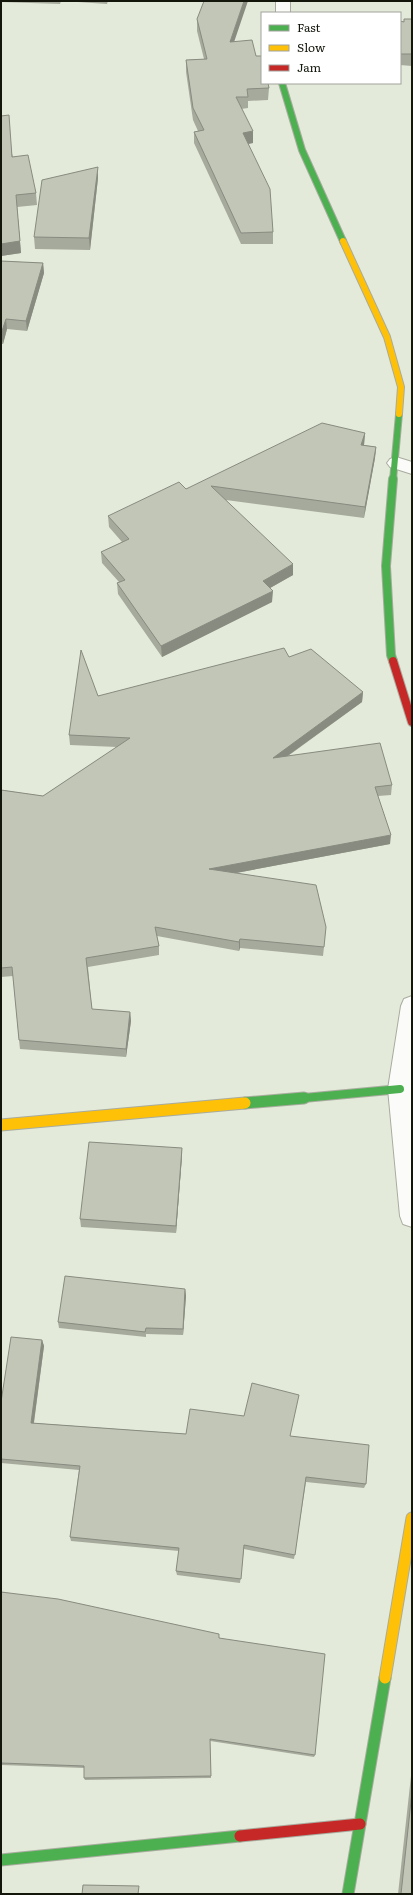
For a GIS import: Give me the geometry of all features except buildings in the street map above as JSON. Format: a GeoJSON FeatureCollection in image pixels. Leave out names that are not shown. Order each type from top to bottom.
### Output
{"type":"FeatureCollection","features":[{"type":"Feature","properties":{"kind":"street"},"geometry":{"type":"LineString","coordinates":[[283,1],[283,12]]}},
{"type":"Feature","properties":{"kind":"street"},"geometry":{"type":"LineString","coordinates":[[282,84],[302,150],[387,337],[401,387],[404,465],[386,566],[391,655],[412,722]]}},
{"type":"Feature","properties":{"kind":"street"},"geometry":{"type":"LineString","coordinates":[[412,1006],[400,1089],[412,1216]]}},
{"type":"Feature","properties":{"kind":"street"},"geometry":{"type":"LineString","coordinates":[[1,1125],[400,1089]]}},
{"type":"Feature","properties":{"kind":"street"},"geometry":{"type":"LineString","coordinates":[[348,1894],[412,1518]]}},
{"type":"Feature","properties":{"kind":"street"},"geometry":{"type":"LineString","coordinates":[[1,1860],[360,1824]]}},
{"type":"Feature","properties":{"kind":"traffic: fast"},"geometry":{"type":"LineString","coordinates":[[282,84],[302,150],[343,241]]}},
{"type":"Feature","properties":{"kind":"traffic: fast"},"geometry":{"type":"LineString","coordinates":[[393,661],[391,655],[386,566],[399,414]]}},
{"type":"Feature","properties":{"kind":"traffic: fast"},"geometry":{"type":"LineString","coordinates":[[245,1103],[400,1089]]}},
{"type":"Feature","properties":{"kind":"traffic: fast"},"geometry":{"type":"LineString","coordinates":[[348,1894],[385,1678]]}},
{"type":"Feature","properties":{"kind":"traffic: fast"},"geometry":{"type":"LineString","coordinates":[[1,1860],[240,1836]]}},
{"type":"Feature","properties":{"kind":"traffic: slow"},"geometry":{"type":"LineString","coordinates":[[343,241],[387,337],[401,387],[399,414]]}},
{"type":"Feature","properties":{"kind":"traffic: slow"},"geometry":{"type":"LineString","coordinates":[[1,1125],[245,1103]]}},
{"type":"Feature","properties":{"kind":"traffic: slow"},"geometry":{"type":"LineString","coordinates":[[385,1678],[412,1518]]}},
{"type":"Feature","properties":{"kind":"traffic: jam"},"geometry":{"type":"LineString","coordinates":[[393,661],[412,722]]}},
{"type":"Feature","properties":{"kind":"traffic: jam"},"geometry":{"type":"LineString","coordinates":[[240,1836],[360,1824]]}}]}
